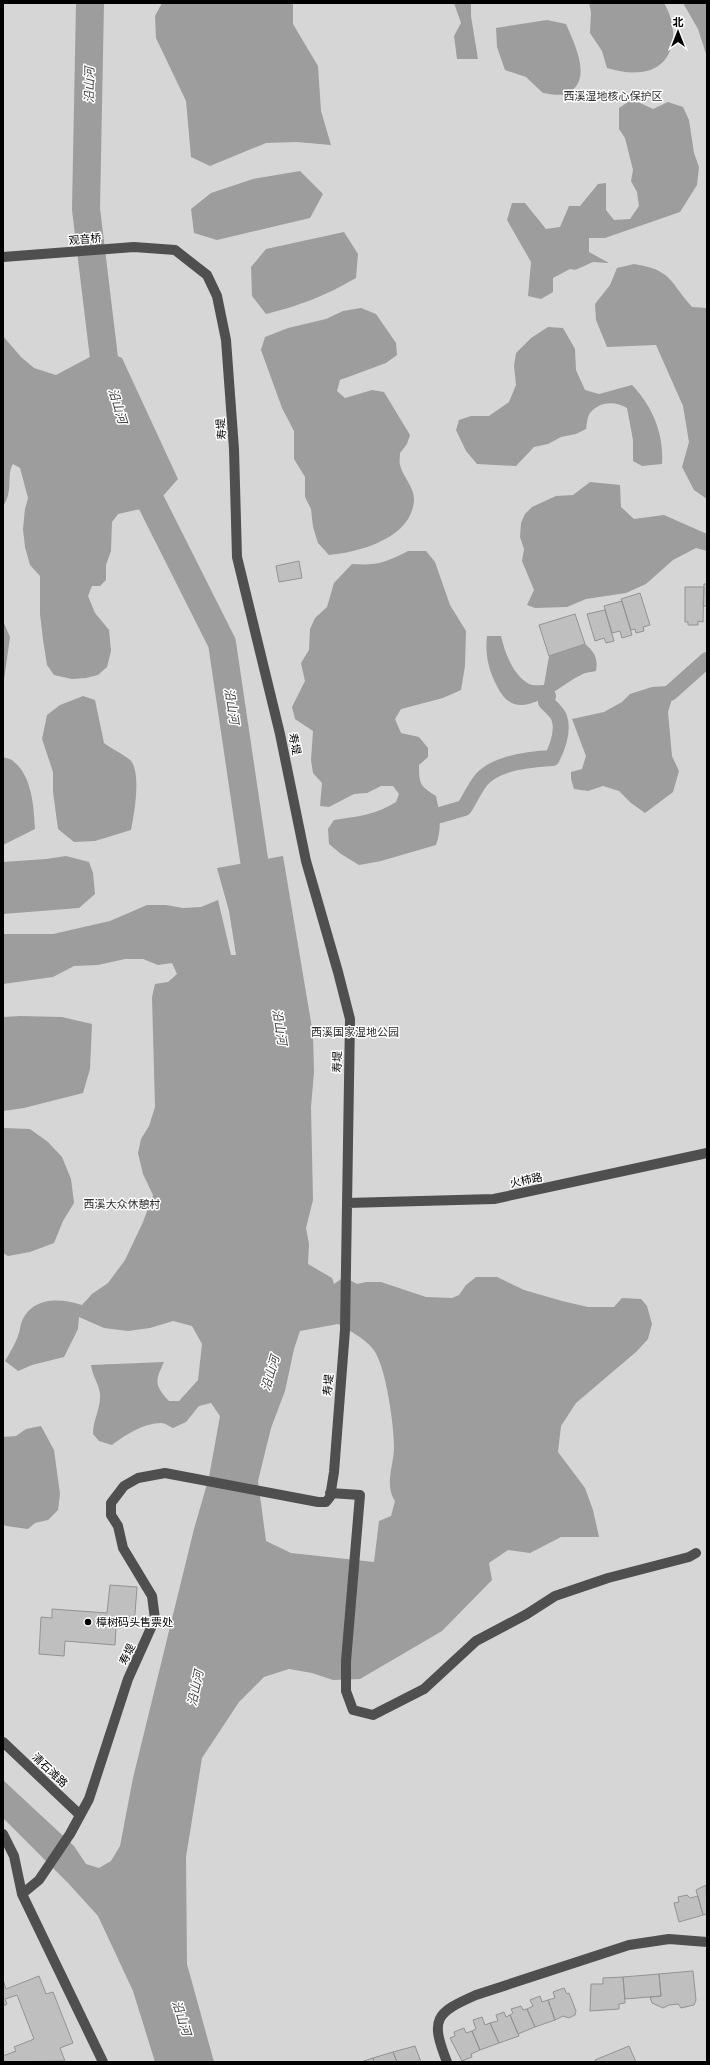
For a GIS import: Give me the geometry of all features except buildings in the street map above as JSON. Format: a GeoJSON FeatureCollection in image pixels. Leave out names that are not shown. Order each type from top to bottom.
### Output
{"type":"FeatureCollection","features":[{"type":"Feature","properties":{"kind":"street","name":"观音桥"},"geometry":{"type":"LineString","coordinates":[[3,258],[134,247]]}},
{"type":"Feature","properties":{"kind":"street","name":"寿堤"},"geometry":{"type":"LineString","coordinates":[[80,1815],[89,1799],[128,1679],[155,1619],[152,1596],[123,1548],[118,1526],[112,1514],[111,1503],[124,1486],[138,1478],[165,1473],[289,1497],[326,1502],[330,1493],[334,1472],[345,1330],[344,1277],[347,1204],[350,1020],[338,972],[306,861],[280,734],[237,557],[234,441],[226,340],[217,296],[207,275],[174,250],[134,247]]}},
{"type":"Feature","properties":{"kind":"street","name":"火柿路"},"geometry":{"type":"LineString","coordinates":[[347,1204],[416,1203],[494,1199],[707,1153]]}},
{"type":"Feature","properties":{"kind":"street"},"geometry":{"type":"LineString","coordinates":[[330,1493],[360,1495],[346,1661],[346,1691],[354,1710],[373,1716],[424,1689],[476,1641],[527,1614],[555,1596],[608,1578],[689,1557],[696,1553]]}},
{"type":"Feature","properties":{"kind":"street","name":"清石滩路"},"geometry":{"type":"LineString","coordinates":[[3,1742],[80,1815]]}},
{"type":"Feature","properties":{"kind":"street"},"geometry":{"type":"LineString","coordinates":[[22,1894],[39,1880],[70,1834],[80,1815]]}},
{"type":"Feature","properties":{"kind":"street"},"geometry":{"type":"LineString","coordinates":[[3,1834],[14,1856],[22,1894],[103,2062]]}},
{"type":"Feature","properties":{"kind":"street"},"geometry":{"type":"LineString","coordinates":[[447,2062],[437,2028],[440,2016],[452,2006],[476,1995],[629,1944],[669,1939],[707,1942]]}},
{"type":"Feature","properties":{"kind":"green space","name":"西溪国家湿地公园"},"geometry":{"type":"Polygon","coordinates":[[[3,3],[707,3],[707,2062],[3,2062],[3,3]]]}},
{"type":"Feature","properties":{"kind":"water"},"geometry":{"type":"Polygon","coordinates":[[[162,3],[293,3],[293,24],[318,66],[321,111],[331,145],[297,142],[266,143],[210,166],[191,157],[186,101],[156,38],[155,16],[162,3]]]}},
{"type":"Feature","properties":{"kind":"water"},"geometry":{"type":"Polygon","coordinates":[[[454,3],[471,3],[471,16],[478,59],[457,59],[454,36],[461,23],[454,3]]]}},
{"type":"Feature","properties":{"kind":"water"},"geometry":{"type":"Polygon","coordinates":[[[589,3],[664,3],[673,29],[673,38],[670,50],[665,60],[658,66],[640,72],[618,71],[607,68],[602,51],[590,33],[591,12],[589,3]]]}},
{"type":"Feature","properties":{"kind":"water"},"geometry":{"type":"Polygon","coordinates":[[[683,3],[707,3],[707,57],[698,29],[683,3]]]}},
{"type":"Feature","properties":{"kind":"water"},"geometry":{"type":"Polygon","coordinates":[[[547,20],[566,24],[580,62],[581,72],[579,81],[574,89],[563,95],[543,93],[526,77],[505,70],[497,47],[496,28],[547,20]]]}},
{"type":"Feature","properties":{"kind":"water"},"geometry":{"type":"Polygon","coordinates":[[[628,102],[638,102],[653,109],[668,102],[683,107],[689,120],[694,153],[699,167],[697,185],[680,212],[605,238],[589,238],[589,252],[609,263],[593,262],[575,270],[570,269],[553,278],[553,292],[541,299],[528,296],[531,262],[507,220],[512,203],[525,203],[546,229],[560,227],[569,206],[580,206],[598,184],[606,183],[606,210],[614,220],[630,219],[639,206],[637,192],[631,181],[633,170],[625,138],[619,129],[619,108],[628,102]]]}},
{"type":"Feature","properties":{"kind":"water"},"geometry":{"type":"Polygon","coordinates":[[[300,171],[323,194],[310,218],[217,240],[194,233],[191,209],[211,193],[253,179],[300,171]]]}},
{"type":"Feature","properties":{"kind":"water"},"geometry":{"type":"Polygon","coordinates":[[[344,232],[358,254],[356,278],[334,290],[312,299],[266,314],[252,296],[251,267],[266,249],[344,232]]]}},
{"type":"Feature","properties":{"kind":"water"},"geometry":{"type":"Polygon","coordinates":[[[634,264],[663,273],[669,278],[692,307],[707,308],[707,499],[694,490],[682,467],[689,442],[683,406],[656,345],[607,347],[596,320],[595,304],[610,285],[617,268],[634,264]]]}},
{"type":"Feature","properties":{"kind":"water"},"geometry":{"type":"Polygon","coordinates":[[[361,308],[376,314],[396,343],[397,355],[386,363],[340,380],[337,391],[345,398],[372,390],[384,392],[410,435],[407,444],[400,453],[400,462],[401,469],[412,490],[414,499],[411,512],[405,524],[395,533],[369,546],[329,555],[318,543],[313,527],[311,509],[305,497],[305,477],[294,459],[294,431],[282,408],[261,350],[265,337],[288,328],[326,319],[343,311],[361,308]]]}},
{"type":"Feature","properties":{"kind":"water"},"geometry":{"type":"Polygon","coordinates":[[[548,327],[563,328],[575,349],[576,370],[585,390],[599,394],[632,385],[639,393],[646,402],[656,422],[661,442],[662,464],[642,466],[633,461],[633,440],[627,408],[613,403],[603,404],[594,409],[588,416],[586,429],[576,434],[561,437],[548,444],[534,447],[516,466],[477,464],[466,451],[456,430],[459,420],[471,416],[489,416],[509,402],[516,385],[514,366],[516,353],[531,338],[548,327]]]}},
{"type":"Feature","properties":{"kind":"water"},"geometry":{"type":"Polygon","coordinates":[[[3,336],[21,357],[34,368],[56,375],[103,350],[122,358],[178,479],[154,506],[118,514],[112,522],[111,551],[106,565],[106,580],[100,586],[92,586],[88,596],[95,613],[109,630],[111,651],[107,667],[98,675],[72,679],[54,675],[47,665],[40,614],[40,576],[30,565],[25,547],[23,529],[25,509],[28,498],[20,468],[13,464],[10,473],[8,495],[3,506],[3,336]]]}},
{"type":"Feature","properties":{"kind":"water"},"geometry":{"type":"Polygon","coordinates":[[[590,482],[620,485],[621,507],[634,519],[664,515],[707,534],[707,551],[696,548],[673,560],[646,584],[626,593],[586,599],[567,607],[535,608],[527,605],[534,590],[522,561],[524,549],[520,537],[521,523],[525,514],[532,507],[556,496],[573,495],[590,482]]]}},
{"type":"Feature","properties":{"kind":"water"},"geometry":{"type":"Polygon","coordinates":[[[408,551],[426,551],[435,562],[450,605],[466,631],[465,666],[461,690],[443,698],[401,709],[395,719],[401,733],[419,737],[428,748],[428,757],[419,765],[419,776],[424,787],[436,796],[440,827],[436,845],[381,861],[359,865],[341,854],[329,844],[328,829],[334,820],[366,814],[389,806],[396,802],[399,794],[393,786],[381,786],[367,793],[354,794],[329,807],[320,806],[322,783],[313,773],[311,760],[313,731],[295,719],[292,707],[305,681],[301,663],[309,650],[310,629],[315,618],[327,607],[334,583],[352,564],[375,564],[394,558],[408,551]]]}},
{"type":"Feature","properties":{"kind":"water"},"geometry":{"type":"Polygon","coordinates":[[[3,621],[10,637],[3,687],[3,621]]]}},
{"type":"Feature","properties":{"kind":"water"},"geometry":{"type":"Polygon","coordinates":[[[487,636],[501,636],[510,663],[518,675],[531,685],[544,685],[549,656],[585,644],[595,656],[597,663],[596,671],[583,674],[537,701],[526,705],[515,704],[505,698],[491,674],[486,649],[487,636]]]}},
{"type":"Feature","properties":{"kind":"water"},"geometry":{"type":"Polygon","coordinates":[[[668,686],[672,699],[668,712],[672,756],[679,771],[673,792],[645,813],[631,803],[619,791],[603,786],[588,791],[574,789],[571,779],[571,772],[582,769],[586,756],[572,719],[604,712],[622,702],[630,694],[652,687],[668,686]]]}},
{"type":"Feature","properties":{"kind":"water"},"geometry":{"type":"Polygon","coordinates":[[[83,696],[95,700],[104,743],[130,760],[134,766],[136,774],[136,794],[131,830],[95,841],[74,842],[58,829],[53,792],[53,772],[42,739],[47,715],[60,705],[83,696]]]}},
{"type":"Feature","properties":{"kind":"water"},"geometry":{"type":"Polygon","coordinates":[[[3,757],[13,761],[25,775],[33,802],[35,829],[3,845],[3,757]]]}},
{"type":"Feature","properties":{"kind":"water"},"geometry":{"type":"Polygon","coordinates":[[[66,856],[89,862],[93,873],[95,894],[79,908],[3,914],[3,862],[66,856]]]}},
{"type":"Feature","properties":{"kind":"water"},"geometry":{"type":"Polygon","coordinates":[[[283,856],[313,1034],[314,1072],[311,1107],[313,1200],[306,1228],[309,1244],[308,1264],[332,1278],[334,1284],[344,1277],[357,1284],[366,1282],[381,1282],[426,1297],[452,1298],[459,1295],[466,1285],[476,1277],[497,1277],[524,1290],[588,1307],[614,1307],[622,1298],[641,1299],[647,1306],[652,1324],[648,1339],[636,1352],[576,1403],[561,1426],[558,1452],[585,1488],[593,1510],[599,1537],[561,1537],[530,1553],[508,1550],[489,1563],[492,1580],[442,1631],[360,1679],[333,1680],[312,1673],[289,1669],[264,1677],[239,1702],[202,1758],[186,1857],[187,1964],[214,2062],[155,2062],[133,1991],[98,1916],[69,1884],[3,1818],[3,1780],[74,1846],[86,1864],[99,1868],[111,1861],[120,1846],[133,1778],[194,1529],[209,1477],[220,1416],[211,1403],[199,1406],[186,1422],[173,1428],[162,1423],[148,1425],[141,1427],[112,1445],[99,1441],[93,1434],[100,1394],[91,1365],[164,1362],[158,1378],[158,1387],[169,1401],[179,1401],[198,1380],[202,1344],[192,1326],[173,1321],[150,1328],[128,1331],[104,1328],[79,1317],[78,1329],[64,1357],[32,1365],[18,1371],[5,1361],[11,1352],[19,1334],[22,1321],[27,1313],[40,1303],[48,1301],[57,1300],[82,1305],[92,1294],[108,1283],[125,1260],[143,1222],[153,1195],[143,1174],[138,1153],[141,1139],[149,1126],[155,1107],[152,997],[155,984],[168,982],[177,974],[172,963],[158,965],[143,959],[125,959],[98,965],[74,966],[53,977],[3,984],[3,934],[53,934],[110,921],[147,905],[166,905],[183,908],[201,907],[218,900],[231,955],[236,955],[229,911],[217,868],[283,856]],[[338,1324],[300,1331],[294,1349],[285,1391],[271,1428],[258,1481],[266,1541],[291,1553],[374,1562],[379,1521],[391,1516],[395,1501],[390,1488],[390,1475],[394,1454],[391,1411],[382,1368],[378,1357],[365,1341],[338,1324]]]}},
{"type":"Feature","properties":{"kind":"water"},"geometry":{"type":"Polygon","coordinates":[[[3,1017],[62,1017],[92,1024],[90,1069],[83,1093],[24,1108],[3,1111],[3,1017]]]}},
{"type":"Feature","properties":{"kind":"water"},"geometry":{"type":"Polygon","coordinates":[[[3,1128],[30,1129],[48,1142],[62,1157],[71,1179],[74,1203],[63,1221],[54,1243],[30,1252],[8,1256],[3,1253],[3,1128]]]}},
{"type":"Feature","properties":{"kind":"water"},"geometry":{"type":"Polygon","coordinates":[[[41,1426],[54,1450],[60,1494],[58,1510],[48,1520],[35,1523],[28,1529],[6,1526],[3,1524],[3,1437],[16,1436],[26,1429],[41,1426]]]}},
{"type":"Feature","properties":{"kind":"waterway","name":"沿山河"},"geometry":{"type":"LineString","coordinates":[[90,3],[86,209],[104,358],[113,388]]}},
{"type":"Feature","properties":{"kind":"waterway","name":"沿山河"},"geometry":{"type":"LineString","coordinates":[[139,471],[142,484],[222,643],[260,900]]}},
{"type":"Feature","properties":{"kind":"waterway"},"geometry":{"type":"LineString","coordinates":[[670,693],[707,660]]}},
{"type":"Feature","properties":{"kind":"waterway"},"geometry":{"type":"LineString","coordinates":[[440,815],[464,808],[482,779],[496,769],[534,759],[552,758],[558,743],[561,728],[558,715],[546,702],[548,696]]}},
{"type":"Feature","properties":{"kind":"place","name":"樟树码头售票处"},"geometry":{"type":"Point","coordinates":[88,1622]}},
{"type":"Feature","properties":{"kind":"park label","name":"西溪湿地核心保护区"},"geometry":{"type":"Point","coordinates":[613,96]}},
{"type":"Feature","properties":{"kind":"park label","name":"西溪大众休憩村"},"geometry":{"type":"Point","coordinates":[122,1204]}}]}
